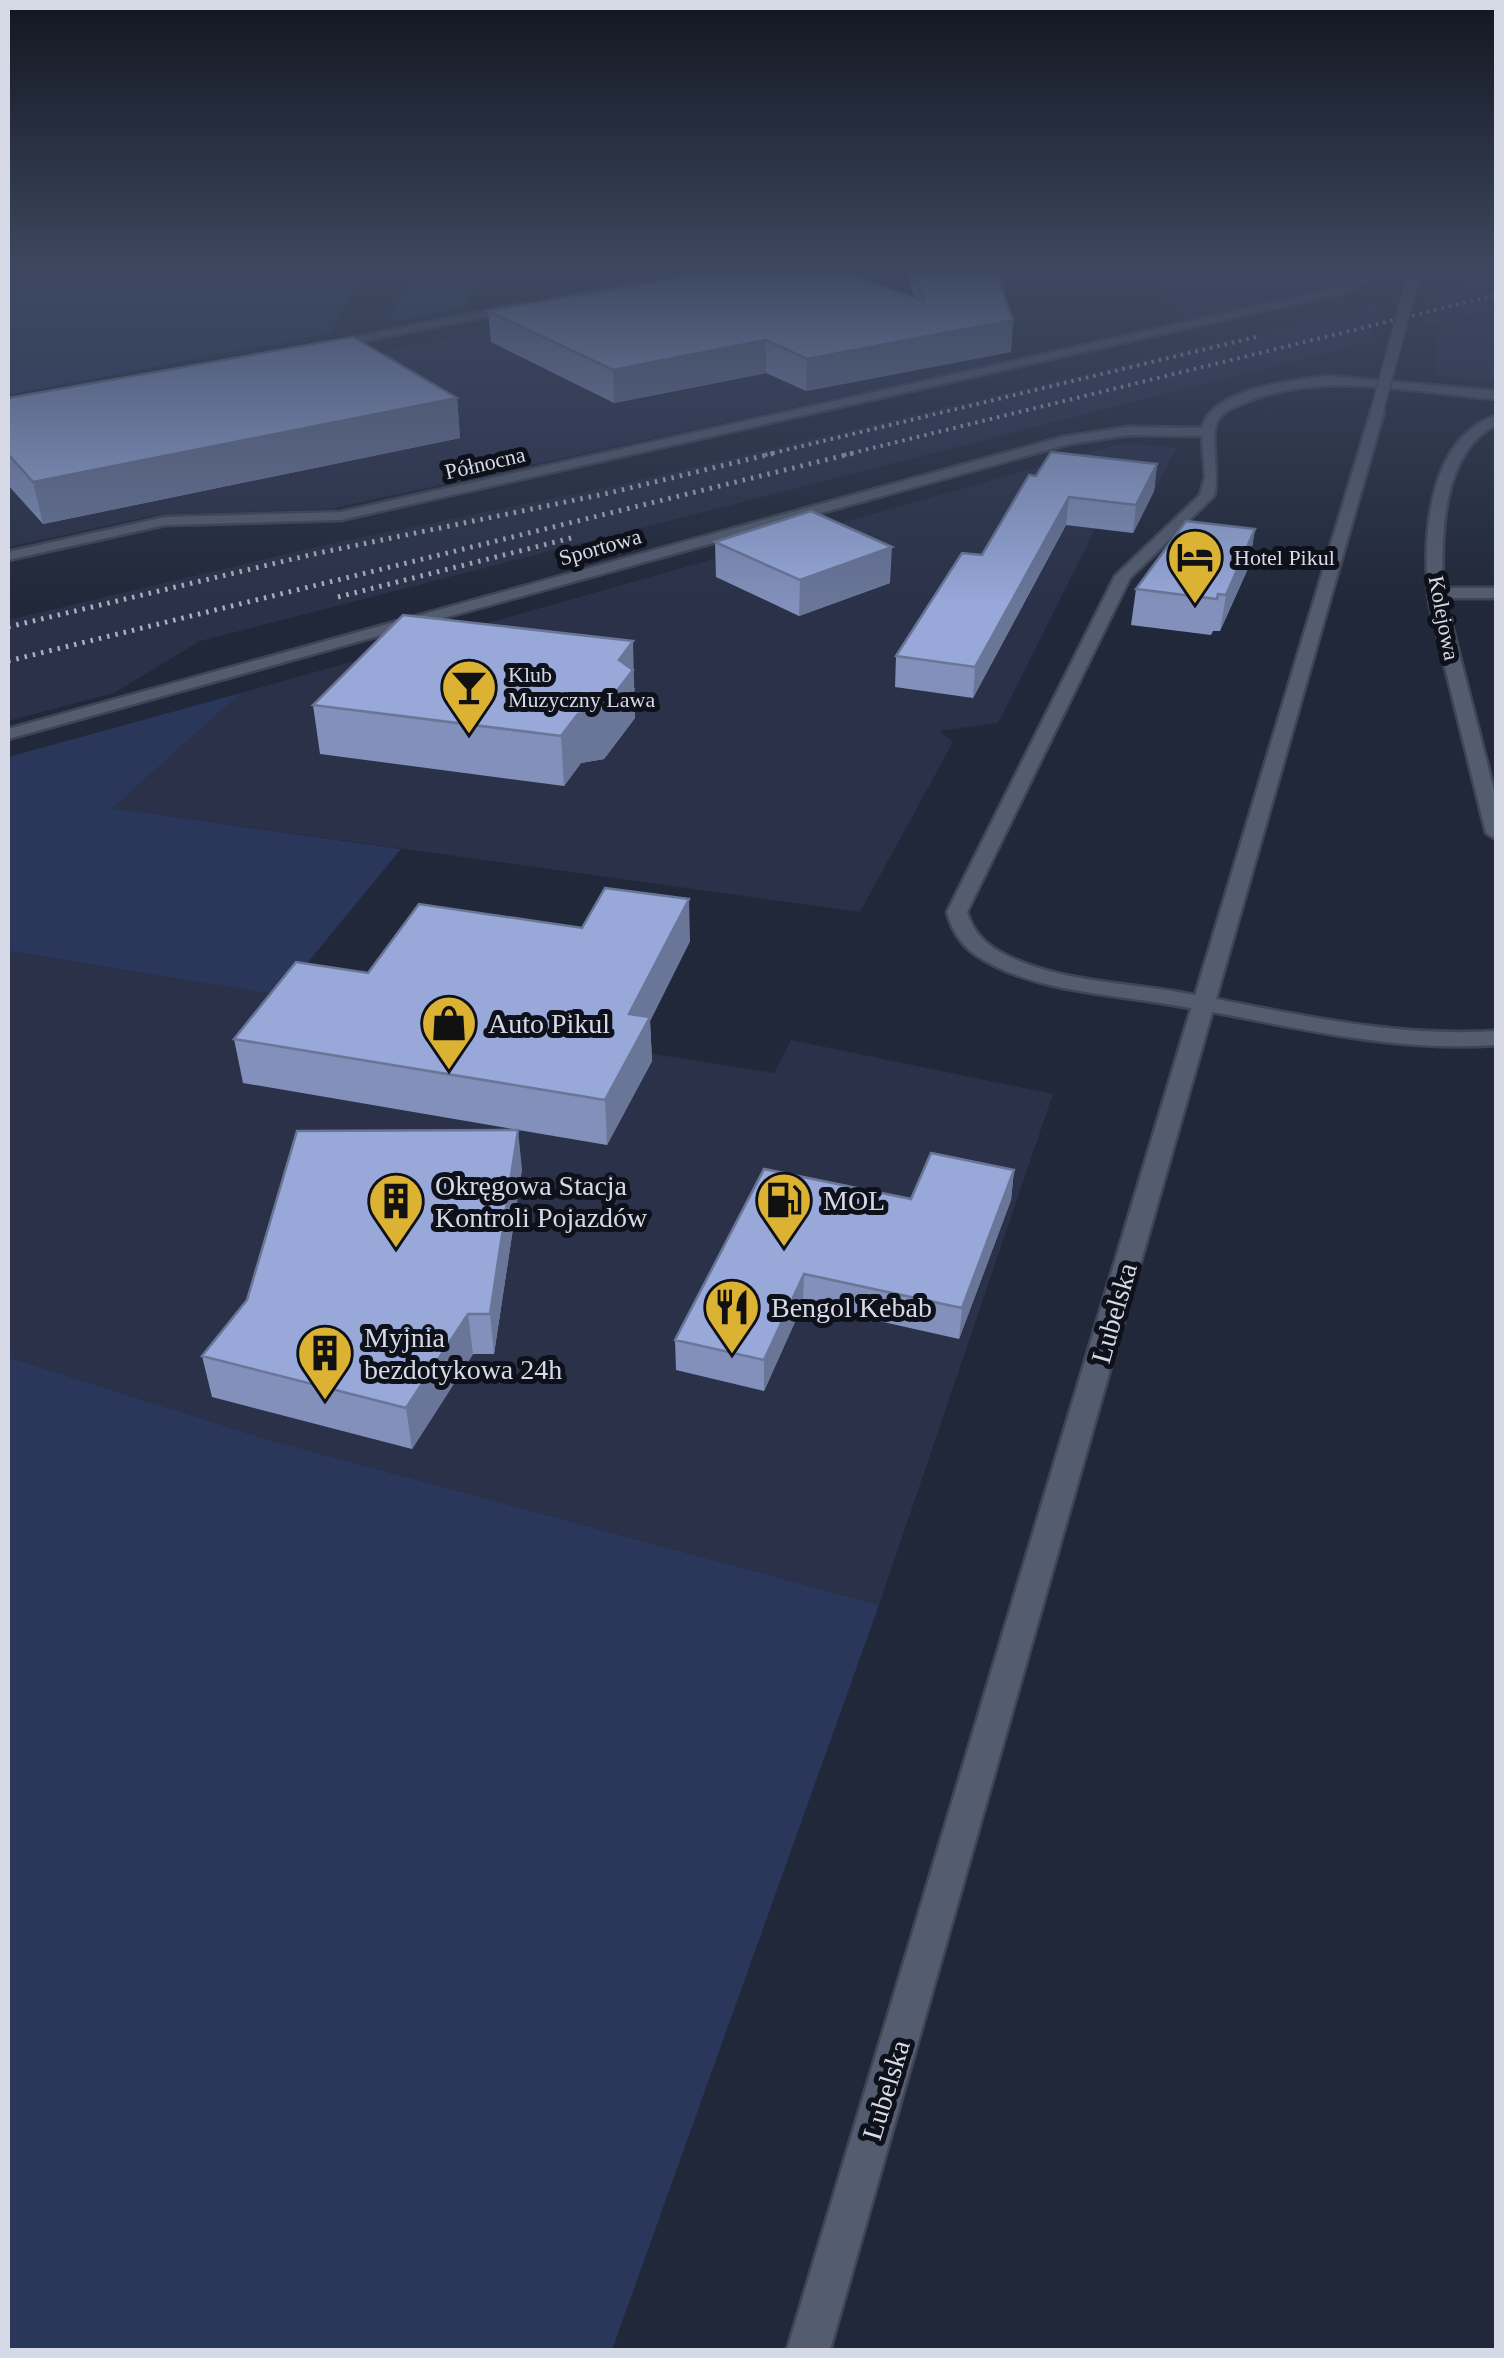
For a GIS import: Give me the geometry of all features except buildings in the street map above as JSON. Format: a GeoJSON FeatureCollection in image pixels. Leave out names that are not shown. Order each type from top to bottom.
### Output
{"type":"FeatureCollection","features":[{"type":"Feature","properties":{"kind":"street","name":"Północna"},"geometry":{"type":"LineString","coordinates":[[8,556],[165,521],[341,516],[930,384]]}},
{"type":"Feature","properties":{"kind":"street"},"geometry":{"type":"LineString","coordinates":[[1287,384],[1235,400],[1211,419],[1208,432],[1212,477],[1207,496],[1124,576],[957,912],[960,929],[979,948],[1007,963],[1072,980],[1424,1041],[1496,1038]]}},
{"type":"Feature","properties":{"kind":"street","name":"Lubelska"},"geometry":{"type":"LineString","coordinates":[[808,2350],[1384,384]]}},
{"type":"Feature","properties":{"kind":"street"},"geometry":{"type":"LineString","coordinates":[[1393,384],[1496,395]]}},
{"type":"Feature","properties":{"kind":"street","name":"Kolejowa"},"geometry":{"type":"LineString","coordinates":[[1496,420],[1474,431],[1455,455],[1435,546],[1435,593],[1489,774],[1496,833]]}},
{"type":"Feature","properties":{"kind":"street","name":"Sportowa"},"geometry":{"type":"LineString","coordinates":[[8,734],[1068,440],[1128,432],[1208,432]]}},
{"type":"Feature","properties":{"kind":"street"},"geometry":{"type":"LineString","coordinates":[[1435,593],[1496,593]]}},
{"type":"Feature","properties":{"kind":"shaded area"},"geometry":{"type":"Polygon","coordinates":[[[8,384],[65,384],[8,395],[8,384]]]}},
{"type":"Feature","properties":{"kind":"shaded area"},"geometry":{"type":"Polygon","coordinates":[[[206,384],[901,384],[329,509],[156,515],[8,547],[8,421],[206,384]]]}},
{"type":"Feature","properties":{"kind":"shaded area"},"geometry":{"type":"Polygon","coordinates":[[[1042,384],[1203,384],[200,641],[114,693],[8,721],[8,620],[320,546],[622,484],[1042,384]]]}},
{"type":"Feature","properties":{"kind":"shaded area"},"geometry":{"type":"Polygon","coordinates":[[[1123,443],[1176,448],[1134,533],[1095,529],[998,723],[939,731],[953,742],[860,912],[110,808],[241,693],[1123,443]]]}},
{"type":"Feature","properties":{"kind":"shaded area"},"geometry":{"type":"Polygon","coordinates":[[[241,693],[112,808],[401,849],[281,995],[8,951],[8,757],[241,693]]]}},
{"type":"Feature","properties":{"kind":"shaded area"},"geometry":{"type":"Polygon","coordinates":[[[8,951],[774,1073],[791,1040],[1053,1094],[879,1605],[266,1439],[8,1357],[8,951]]]}},
{"type":"Feature","properties":{"kind":"shaded area"},"geometry":{"type":"Polygon","coordinates":[[[8,1357],[266,1439],[879,1605],[612,2350],[8,2350],[8,1357]]]}},
{"type":"Feature","properties":{"kind":"railway"},"geometry":{"type":"LineString","coordinates":[[765,455],[1060,384]]}},
{"type":"Feature","properties":{"kind":"railway"},"geometry":{"type":"LineString","coordinates":[[844,455],[1133,384]]}},
{"type":"Feature","properties":{"kind":"railway"},"geometry":{"type":"LineString","coordinates":[[8,627],[314,554],[609,493],[775,453]]}},
{"type":"Feature","properties":{"kind":"railway"},"geometry":{"type":"LineString","coordinates":[[8,661],[854,453]]}},
{"type":"Feature","properties":{"kind":"railway"},"geometry":{"type":"LineString","coordinates":[[338,597],[575,537]]}},
{"type":"Feature","properties":{"kind":"place","name":"Hotel Pikul"},"geometry":{"type":"Point","coordinates":[1195,606]}},
{"type":"Feature","properties":{"kind":"place","name":"Klub Muzyczny Lawa"},"geometry":{"type":"Point","coordinates":[469,736]}},
{"type":"Feature","properties":{"kind":"place","name":"Auto Pikul"},"geometry":{"type":"Point","coordinates":[449,1072]}},
{"type":"Feature","properties":{"kind":"place","name":"MOL"},"geometry":{"type":"Point","coordinates":[784,1249]}},
{"type":"Feature","properties":{"kind":"place","name":"Okręgowa Stacja Kontroli Pojazdów"},"geometry":{"type":"Point","coordinates":[396,1250]}},
{"type":"Feature","properties":{"kind":"place","name":"Bengol Kebab"},"geometry":{"type":"Point","coordinates":[732,1356]}},
{"type":"Feature","properties":{"kind":"place","name":"Myjnia bezdotykowa 24h"},"geometry":{"type":"Point","coordinates":[325,1402]}}]}
